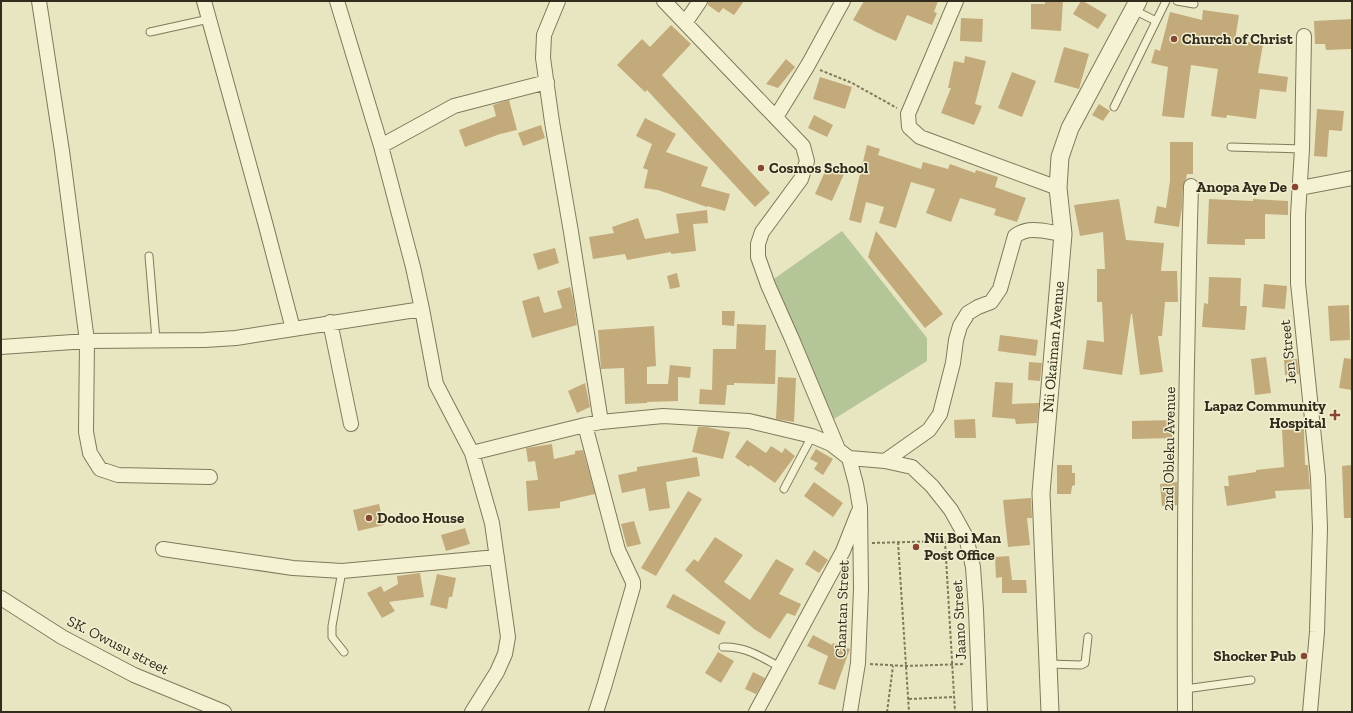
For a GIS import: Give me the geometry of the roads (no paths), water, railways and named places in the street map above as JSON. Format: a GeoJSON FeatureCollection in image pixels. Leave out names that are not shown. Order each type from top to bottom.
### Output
{"type":"FeatureCollection","features":[{"type":"Feature","properties":{"kind":"street"},"geometry":{"type":"LineString","coordinates":[[39,1],[63,159],[87,340],[86,432],[90,453],[100,469],[118,475],[210,477]]}},
{"type":"Feature","properties":{"kind":"street"},"geometry":{"type":"LineString","coordinates":[[204,1],[293,329]]}},
{"type":"Feature","properties":{"kind":"street"},"geometry":{"type":"LineString","coordinates":[[337,1],[381,146],[413,267],[436,384],[472,453],[492,523],[508,637],[505,654],[497,672],[472,712]]}},
{"type":"Feature","properties":{"kind":"street"},"geometry":{"type":"LineString","coordinates":[[558,1],[544,35],[543,58],[601,422]]}},
{"type":"Feature","properties":{"kind":"street","name":"Chantan Street"},"geometry":{"type":"LineString","coordinates":[[664,1],[803,146],[807,161],[801,179],[762,232],[758,244],[758,257],[768,285],[856,484],[860,507],[861,589],[858,663],[850,712]]}},
{"type":"Feature","properties":{"kind":"street"},"geometry":{"type":"LineString","coordinates":[[685,23],[700,1]]}},
{"type":"Feature","properties":{"kind":"street"},"geometry":{"type":"LineString","coordinates":[[776,117],[808,65],[844,1]]}},
{"type":"Feature","properties":{"kind":"street"},"geometry":{"type":"LineString","coordinates":[[956,1],[908,114],[909,127],[920,137],[1058,188]]}},
{"type":"Feature","properties":{"kind":"street","name":"Nii Okaiman Avenue"},"geometry":{"type":"LineString","coordinates":[[1050,712],[1041,493],[1063,234],[1058,188],[1060,157],[1070,128],[1136,5]]}},
{"type":"Feature","properties":{"kind":"street","name":"Jen Street"},"geometry":{"type":"LineString","coordinates":[[1304,36],[1298,283],[1318,477],[1320,528],[1316,632],[1310,712]]}},
{"type":"Feature","properties":{"kind":"street"},"geometry":{"type":"LineString","coordinates":[[381,146],[454,106],[547,82]]}},
{"type":"Feature","properties":{"kind":"street"},"geometry":{"type":"LineString","coordinates":[[1300,188],[1352,178]]}},
{"type":"Feature","properties":{"kind":"street","name":"2nd Obleku Avenue"},"geometry":{"type":"LineString","coordinates":[[1185,712],[1184,592],[1191,186]]}},
{"type":"Feature","properties":{"kind":"street"},"geometry":{"type":"LineString","coordinates":[[886,461],[928,430],[940,414],[953,363],[956,340],[960,326],[968,313],[991,302],[1000,289],[1015,236],[1030,229],[1063,234]]}},
{"type":"Feature","properties":{"kind":"street"},"geometry":{"type":"LineString","coordinates":[[1,347],[87,340],[205,340],[236,338],[330,322],[422,309]]}},
{"type":"Feature","properties":{"kind":"street"},"geometry":{"type":"LineString","coordinates":[[330,322],[351,424]]}},
{"type":"Feature","properties":{"kind":"street"},"geometry":{"type":"LineString","coordinates":[[472,453],[585,424],[663,416],[749,421],[812,436],[831,444],[843,454]]}},
{"type":"Feature","properties":{"kind":"street"},"geometry":{"type":"LineString","coordinates":[[585,424],[618,550],[633,582],[596,712]]}},
{"type":"Feature","properties":{"kind":"street","name":"Jaano Street"},"geometry":{"type":"LineString","coordinates":[[843,454],[912,467],[932,486],[951,510],[966,537],[973,567],[980,712]]}},
{"type":"Feature","properties":{"kind":"street"},"geometry":{"type":"LineString","coordinates":[[756,712],[843,551],[860,507]]}},
{"type":"Feature","properties":{"kind":"street"},"geometry":{"type":"LineString","coordinates":[[163,549],[293,568],[342,571],[497,557]]}},
{"type":"Feature","properties":{"kind":"street","name":"SK. Owusu street"},"geometry":{"type":"LineString","coordinates":[[1,598],[62,637],[134,675],[224,712]]}},
{"type":"Feature","properties":{"kind":"lane"},"geometry":{"type":"LineString","coordinates":[[1114,107],[1166,1]]}},
{"type":"Feature","properties":{"kind":"lane"},"geometry":{"type":"LineString","coordinates":[[1177,1],[1194,4]]}},
{"type":"Feature","properties":{"kind":"lane"},"geometry":{"type":"LineString","coordinates":[[1136,5],[1156,21]]}},
{"type":"Feature","properties":{"kind":"lane"},"geometry":{"type":"LineString","coordinates":[[150,32],[209,20]]}},
{"type":"Feature","properties":{"kind":"lane"},"geometry":{"type":"LineString","coordinates":[[1232,147],[1302,149]]}},
{"type":"Feature","properties":{"kind":"lane"},"geometry":{"type":"LineString","coordinates":[[148,256],[156,340]]}},
{"type":"Feature","properties":{"kind":"lane"},"geometry":{"type":"LineString","coordinates":[[784,489],[812,436]]}},
{"type":"Feature","properties":{"kind":"lane"},"geometry":{"type":"LineString","coordinates":[[342,571],[332,626],[332,638],[344,652]]}},
{"type":"Feature","properties":{"kind":"lane"},"geometry":{"type":"LineString","coordinates":[[1048,664],[1081,665],[1084,663],[1088,637]]}},
{"type":"Feature","properties":{"kind":"lane"},"geometry":{"type":"LineString","coordinates":[[723,647],[737,647],[745,649],[780,667]]}},
{"type":"Feature","properties":{"kind":"lane"},"geometry":{"type":"LineString","coordinates":[[1185,689],[1251,680]]}},
{"type":"Feature","properties":{"kind":"place","name":"Church of Christ"},"geometry":{"type":"Point","coordinates":[1174,39]}},
{"type":"Feature","properties":{"kind":"place","name":"Cosmos School"},"geometry":{"type":"Point","coordinates":[761,168]}},
{"type":"Feature","properties":{"kind":"place","name":"Anopa Aye De"},"geometry":{"type":"Point","coordinates":[1295,187]}},
{"type":"Feature","properties":{"kind":"place","name":"Lapaz Community Hospital"},"geometry":{"type":"Point","coordinates":[1335,415]}},
{"type":"Feature","properties":{"kind":"place","name":"Dodoo House"},"geometry":{"type":"Point","coordinates":[369,518]}},
{"type":"Feature","properties":{"kind":"place","name":"Nii Boi Man Post Office"},"geometry":{"type":"Point","coordinates":[916,547]}},
{"type":"Feature","properties":{"kind":"place","name":"Shocker Pub"},"geometry":{"type":"Point","coordinates":[1304,656]}}]}
